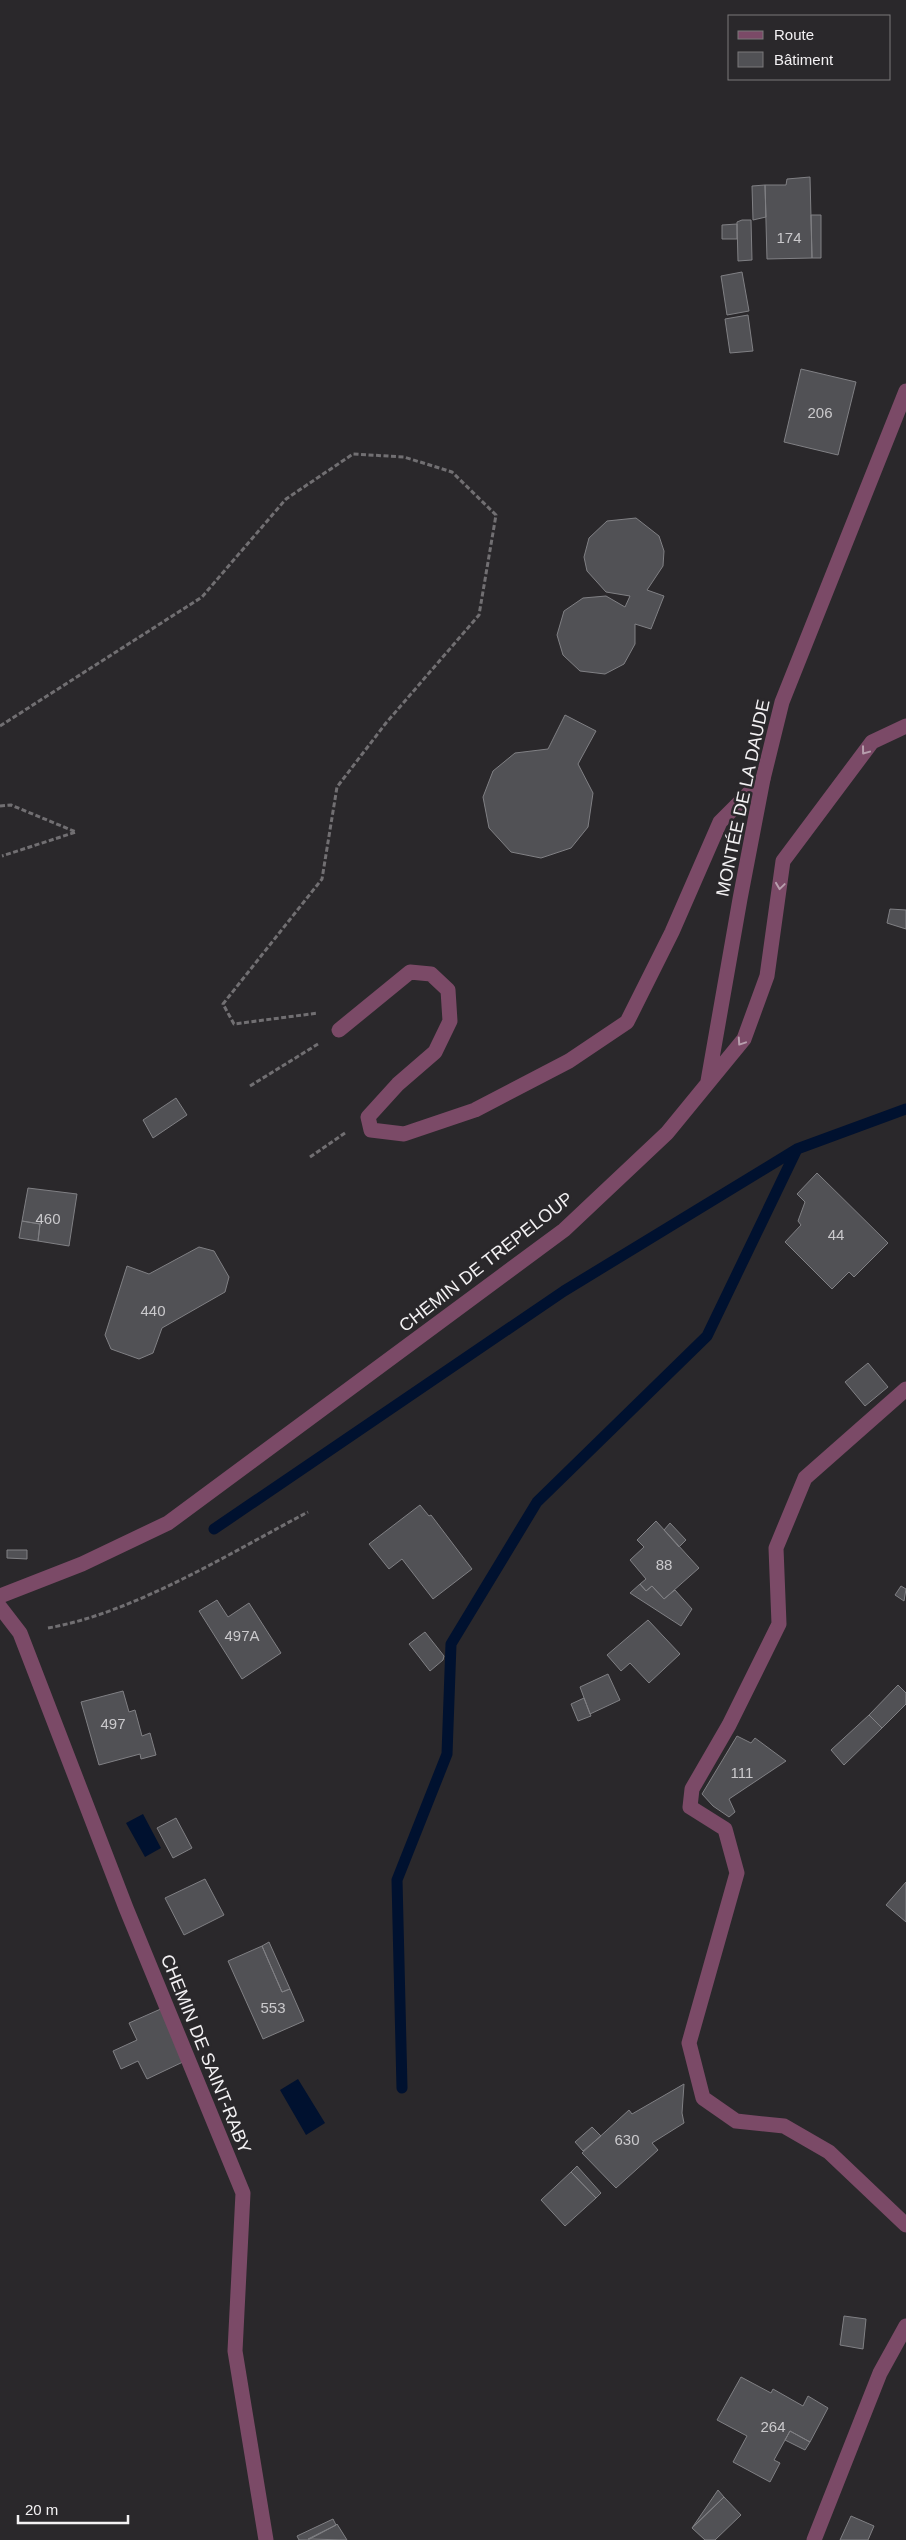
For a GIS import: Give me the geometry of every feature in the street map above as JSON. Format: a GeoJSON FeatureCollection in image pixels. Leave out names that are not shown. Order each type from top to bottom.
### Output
{"type":"FeatureCollection","features":[{"type":"Feature","properties":{"kind":"street","name":"MONTÉE DE LA DAUDE"},"geometry":{"type":"LineString","coordinates":[[708,1083],[764,779],[782,702],[906,391]]}},
{"type":"Feature","properties":{"kind":"street","name":"CHEMIN DE TREPELOUP"},"geometry":{"type":"LineString","coordinates":[[0,1596],[82,1564],[168,1524],[564,1230],[667,1133],[744,1039],[767,976],[783,861],[872,742],[906,726]]}},
{"type":"Feature","properties":{"kind":"street"},"geometry":{"type":"LineString","coordinates":[[339,1030],[410,972],[431,974],[448,990],[450,1021],[435,1052],[398,1084],[368,1117],[371,1130],[404,1134],[475,1110],[569,1061],[627,1022],[672,932],[720,822],[764,779]]}},
{"type":"Feature","properties":{"kind":"street"},"geometry":{"type":"LineString","coordinates":[[906,1388],[805,1478],[776,1548],[779,1624],[729,1725],[692,1789],[690,1807],[725,1829],[737,1872],[689,2043],[703,2098],[736,2121],[784,2126],[829,2152],[906,2224]]}},
{"type":"Feature","properties":{"kind":"street","name":"CHEMIN DE SAINT-RABY"},"geometry":{"type":"LineString","coordinates":[[0,1607],[20,1633],[126,1908],[243,2193],[234,2351],[266,2540]]}},
{"type":"Feature","properties":{"kind":"street"},"geometry":{"type":"LineString","coordinates":[[814,2540],[880,2373],[906,2326]]}},
{"type":"Feature","properties":{"kind":"path"},"geometry":{"type":"LineString","coordinates":[[0,726],[202,597],[286,499],[353,454],[404,457],[452,472],[496,516],[479,615],[386,723],[337,787],[322,879],[224,1004],[234,1024],[320,1013]]}},
{"type":"Feature","properties":{"kind":"path"},"geometry":{"type":"LineString","coordinates":[[0,806],[11,805],[76,832],[2,856]]}},
{"type":"Feature","properties":{"kind":"path"},"geometry":{"type":"LineString","coordinates":[[250,1086],[339,1030]]}},
{"type":"Feature","properties":{"kind":"path"},"geometry":{"type":"LineString","coordinates":[[310,1157],[368,1117]]}},
{"type":"Feature","properties":{"kind":"path"},"geometry":{"type":"LineString","coordinates":[[20,1633],[75,1624],[165,1588],[308,1512]]}},
{"type":"Feature","properties":{"kind":"water"},"geometry":{"type":"Polygon","coordinates":[[[143,1814],[161,1848],[145,1857],[126,1823],[143,1814]]]}},
{"type":"Feature","properties":{"kind":"water"},"geometry":{"type":"Polygon","coordinates":[[[298,2079],[325,2123],[306,2135],[280,2090],[298,2079]]]}},
{"type":"Feature","properties":{"kind":"building"},"geometry":{"type":"Polygon","coordinates":[[[810,177],[812,258],[767,259],[765,185],[786,185],[787,179],[810,177]]]}},
{"type":"Feature","properties":{"kind":"building"},"geometry":{"type":"Polygon","coordinates":[[[765,185],[766,217],[753,220],[752,186],[765,185]]]}},
{"type":"Feature","properties":{"kind":"building"},"geometry":{"type":"Polygon","coordinates":[[[811,215],[821,215],[821,258],[812,258],[811,215]]]}},
{"type":"Feature","properties":{"kind":"building"},"geometry":{"type":"Polygon","coordinates":[[[751,220],[752,260],[738,261],[737,222],[751,220]]]}},
{"type":"Feature","properties":{"kind":"building"},"geometry":{"type":"Polygon","coordinates":[[[737,224],[737,239],[722,239],[722,225],[737,224]]]}},
{"type":"Feature","properties":{"kind":"building"},"geometry":{"type":"Polygon","coordinates":[[[742,272],[749,311],[727,315],[721,276],[742,272]]]}},
{"type":"Feature","properties":{"kind":"building"},"geometry":{"type":"Polygon","coordinates":[[[748,315],[753,351],[730,353],[725,319],[748,315]]]}},
{"type":"Feature","properties":{"kind":"building"},"geometry":{"type":"Polygon","coordinates":[[[801,369],[856,382],[838,455],[784,442],[801,369]]]}},
{"type":"Feature","properties":{"kind":"building"},"geometry":{"type":"Polygon","coordinates":[[[636,518],[659,536],[664,551],[663,566],[647,590],[664,596],[651,629],[635,624],[635,644],[624,664],[605,674],[580,671],[563,655],[557,635],[564,611],[583,598],[606,596],[625,607],[630,596],[606,592],[587,571],[584,557],[589,538],[607,521],[636,518]]]}},
{"type":"Feature","properties":{"kind":"building"},"geometry":{"type":"Polygon","coordinates":[[[565,715],[596,731],[578,764],[593,793],[588,827],[571,848],[541,858],[511,852],[489,828],[483,797],[493,771],[515,753],[548,749],[565,715]]]}},
{"type":"Feature","properties":{"kind":"building"},"geometry":{"type":"Polygon","coordinates":[[[890,909],[906,910],[906,929],[887,923],[890,909]]]}},
{"type":"Feature","properties":{"kind":"building"},"geometry":{"type":"Polygon","coordinates":[[[176,1098],[187,1115],[153,1138],[143,1120],[176,1098]]]}},
{"type":"Feature","properties":{"kind":"building"},"geometry":{"type":"Polygon","coordinates":[[[817,1173],[888,1243],[854,1277],[849,1272],[832,1289],[785,1242],[801,1225],[798,1221],[805,1202],[797,1194],[817,1173]]]}},
{"type":"Feature","properties":{"kind":"building"},"geometry":{"type":"Polygon","coordinates":[[[28,1188],[77,1194],[69,1246],[38,1241],[40,1224],[22,1221],[28,1188]]]}},
{"type":"Feature","properties":{"kind":"building"},"geometry":{"type":"Polygon","coordinates":[[[22,1221],[40,1224],[38,1241],[19,1238],[22,1221]]]}},
{"type":"Feature","properties":{"kind":"building"},"geometry":{"type":"Polygon","coordinates":[[[199,1247],[214,1251],[229,1277],[225,1292],[162,1328],[153,1353],[139,1359],[111,1349],[105,1335],[127,1266],[149,1274],[199,1247]]]}},
{"type":"Feature","properties":{"kind":"building"},"geometry":{"type":"Polygon","coordinates":[[[868,1363],[888,1387],[865,1406],[845,1382],[868,1363]]]}},
{"type":"Feature","properties":{"kind":"building"},"geometry":{"type":"Polygon","coordinates":[[[420,1505],[429,1516],[431,1515],[472,1569],[433,1599],[402,1559],[389,1569],[369,1544],[420,1505]]]}},
{"type":"Feature","properties":{"kind":"building"},"geometry":{"type":"Polygon","coordinates":[[[656,1521],[699,1568],[664,1599],[652,1586],[646,1591],[640,1584],[646,1579],[630,1560],[644,1547],[637,1540],[656,1521]]]}},
{"type":"Feature","properties":{"kind":"building"},"geometry":{"type":"Polygon","coordinates":[[[670,1523],[686,1540],[679,1547],[664,1530],[670,1523]]]}},
{"type":"Feature","properties":{"kind":"building"},"geometry":{"type":"Polygon","coordinates":[[[7,1550],[27,1550],[27,1559],[7,1558],[7,1550]]]}},
{"type":"Feature","properties":{"kind":"building"},"geometry":{"type":"Polygon","coordinates":[[[640,1584],[646,1591],[652,1586],[664,1599],[675,1590],[692,1609],[681,1626],[630,1593],[640,1584]]]}},
{"type":"Feature","properties":{"kind":"building"},"geometry":{"type":"Polygon","coordinates":[[[901,1586],[906,1589],[904,1601],[895,1595],[901,1586]]]}},
{"type":"Feature","properties":{"kind":"building"},"geometry":{"type":"Polygon","coordinates":[[[217,1600],[228,1617],[249,1603],[281,1653],[242,1679],[199,1611],[217,1600]]]}},
{"type":"Feature","properties":{"kind":"building"},"geometry":{"type":"Polygon","coordinates":[[[648,1620],[680,1654],[649,1683],[630,1663],[621,1671],[607,1655],[648,1620]]]}},
{"type":"Feature","properties":{"kind":"building"},"geometry":{"type":"Polygon","coordinates":[[[425,1632],[444,1656],[443,1660],[430,1671],[409,1644],[425,1632]]]}},
{"type":"Feature","properties":{"kind":"building"},"geometry":{"type":"Polygon","coordinates":[[[608,1674],[620,1700],[590,1714],[580,1687],[608,1674]]]}},
{"type":"Feature","properties":{"kind":"building"},"geometry":{"type":"Polygon","coordinates":[[[898,1685],[906,1693],[906,1704],[882,1728],[869,1715],[898,1685]]]}},
{"type":"Feature","properties":{"kind":"building"},"geometry":{"type":"Polygon","coordinates":[[[123,1691],[129,1712],[135,1710],[142,1736],[150,1733],[156,1755],[141,1759],[140,1754],[99,1765],[81,1702],[123,1691]]]}},
{"type":"Feature","properties":{"kind":"building"},"geometry":{"type":"Polygon","coordinates":[[[584,1698],[591,1716],[578,1721],[571,1704],[584,1698]]]}},
{"type":"Feature","properties":{"kind":"building"},"geometry":{"type":"Polygon","coordinates":[[[869,1715],[882,1728],[844,1765],[831,1750],[869,1715]]]}},
{"type":"Feature","properties":{"kind":"building"},"geometry":{"type":"Polygon","coordinates":[[[737,1736],[751,1743],[755,1738],[786,1761],[729,1799],[735,1812],[729,1817],[713,1806],[702,1794],[737,1736]]]}},
{"type":"Feature","properties":{"kind":"building"},"geometry":{"type":"Polygon","coordinates":[[[176,1818],[192,1848],[173,1858],[157,1828],[176,1818]]]}},
{"type":"Feature","properties":{"kind":"building"},"geometry":{"type":"Polygon","coordinates":[[[205,1879],[224,1915],[184,1935],[165,1898],[205,1879]]]}},
{"type":"Feature","properties":{"kind":"building"},"geometry":{"type":"Polygon","coordinates":[[[906,1882],[906,1922],[886,1905],[906,1882]]]}},
{"type":"Feature","properties":{"kind":"building"},"geometry":{"type":"Polygon","coordinates":[[[269,1942],[290,1989],[282,1992],[262,1946],[269,1942]]]}},
{"type":"Feature","properties":{"kind":"building"},"geometry":{"type":"Polygon","coordinates":[[[262,1946],[282,1992],[290,1989],[304,2021],[263,2039],[228,1961],[262,1946]]]}},
{"type":"Feature","properties":{"kind":"building"},"geometry":{"type":"Polygon","coordinates":[[[163,2008],[185,2061],[147,2079],[138,2061],[121,2069],[113,2051],[137,2040],[129,2023],[163,2008]]]}},
{"type":"Feature","properties":{"kind":"building"},"geometry":{"type":"Polygon","coordinates":[[[684,2084],[682,2113],[684,2123],[652,2143],[658,2150],[616,2188],[582,2153],[629,2110],[632,2114],[684,2084]]]}},
{"type":"Feature","properties":{"kind":"building"},"geometry":{"type":"Polygon","coordinates":[[[592,2127],[601,2136],[583,2151],[575,2142],[592,2127]]]}},
{"type":"Feature","properties":{"kind":"building"},"geometry":{"type":"Polygon","coordinates":[[[577,2166],[601,2193],[596,2198],[571,2172],[577,2166]]]}},
{"type":"Feature","properties":{"kind":"building"},"geometry":{"type":"Polygon","coordinates":[[[571,2172],[596,2198],[565,2226],[541,2200],[571,2172]]]}},
{"type":"Feature","properties":{"kind":"building"},"geometry":{"type":"Polygon","coordinates":[[[844,2316],[866,2319],[863,2349],[840,2345],[844,2316]]]}},
{"type":"Feature","properties":{"kind":"building"},"geometry":{"type":"Polygon","coordinates":[[[741,2377],[771,2393],[773,2389],[803,2406],[808,2396],[828,2408],[810,2442],[790,2431],[774,2460],[780,2463],[770,2482],[733,2462],[747,2436],[717,2420],[741,2377]]]}},
{"type":"Feature","properties":{"kind":"building"},"geometry":{"type":"Polygon","coordinates":[[[790,2431],[810,2442],[805,2450],[785,2440],[790,2431]]]}},
{"type":"Feature","properties":{"kind":"building"},"geometry":{"type":"Polygon","coordinates":[[[718,2490],[724,2497],[692,2528],[718,2490]]]}},
{"type":"Feature","properties":{"kind":"building"},"geometry":{"type":"Polygon","coordinates":[[[724,2497],[741,2515],[715,2540],[705,2540],[692,2528],[724,2497]]]}},
{"type":"Feature","properties":{"kind":"building"},"geometry":{"type":"Polygon","coordinates":[[[851,2516],[874,2526],[868,2540],[840,2540],[851,2516]]]}},
{"type":"Feature","properties":{"kind":"building"},"geometry":{"type":"Polygon","coordinates":[[[333,2519],[336,2525],[308,2540],[299,2540],[297,2536],[333,2519]]]}},
{"type":"Feature","properties":{"kind":"building"},"geometry":{"type":"Polygon","coordinates":[[[336,2525],[347,2540],[308,2539],[336,2525]]]}},
{"type":"Feature","properties":{"kind":"waterway"},"geometry":{"type":"LineString","coordinates":[[214,1529],[564,1291],[797,1149],[906,1109]]}},
{"type":"Feature","properties":{"kind":"waterway"},"geometry":{"type":"LineString","coordinates":[[402,2088],[397,1880],[447,1754],[451,1644],[537,1502],[707,1336],[797,1149]]}}]}
